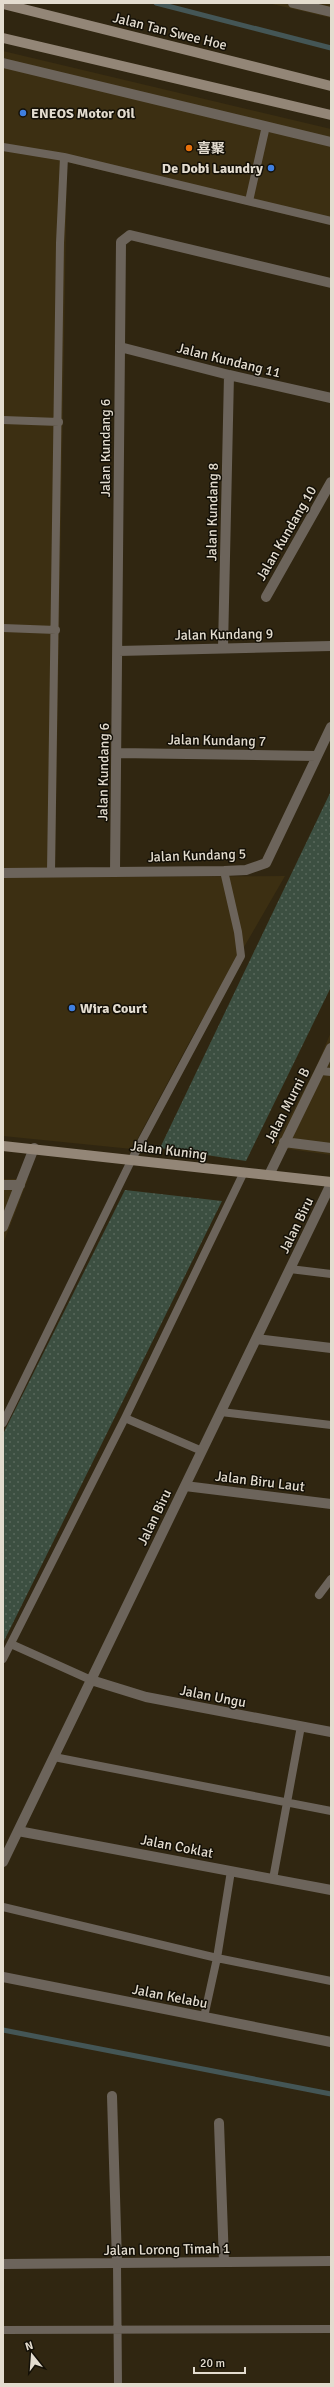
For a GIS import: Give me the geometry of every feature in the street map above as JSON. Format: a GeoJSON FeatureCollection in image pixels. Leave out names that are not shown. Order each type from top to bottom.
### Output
{"type":"FeatureCollection","features":[{"type":"Feature","properties":{"kind":"main road","name":"Jalan Tan Swee Hoe"},"geometry":{"type":"LineString","coordinates":[[3,4],[331,86]]}},
{"type":"Feature","properties":{"kind":"main road"},"geometry":{"type":"LineString","coordinates":[[3,38],[331,115]]}},
{"type":"Feature","properties":{"kind":"main road","name":"Jalan Kuning"},"geometry":{"type":"LineString","coordinates":[[3,1146],[132,1159],[331,1183]]}},
{"type":"Feature","properties":{"kind":"street"},"geometry":{"type":"LineString","coordinates":[[293,3],[331,12]]}},
{"type":"Feature","properties":{"kind":"street"},"geometry":{"type":"LineString","coordinates":[[3,63],[331,142]]}},
{"type":"Feature","properties":{"kind":"street","name":"Jalan Kundang 6"},"geometry":{"type":"LineString","coordinates":[[115,872],[118,753],[121,247],[124,239],[130,235],[331,283]]}},
{"type":"Feature","properties":{"kind":"street","name":"Jalan Kundang 11"},"geometry":{"type":"LineString","coordinates":[[120,347],[229,376],[331,398]]}},
{"type":"Feature","properties":{"kind":"street","name":"Jalan Kundang 8"},"geometry":{"type":"LineString","coordinates":[[223,648],[229,376]]}},
{"type":"Feature","properties":{"kind":"street","name":"Jalan Kundang 10"},"geometry":{"type":"LineString","coordinates":[[266,597],[331,482]]}},
{"type":"Feature","properties":{"kind":"street","name":"Jalan Kundang 9"},"geometry":{"type":"LineString","coordinates":[[118,651],[331,646]]}},
{"type":"Feature","properties":{"kind":"street","name":"Jalan Kundang 5"},"geometry":{"type":"LineString","coordinates":[[3,873],[224,871],[246,870],[266,863],[331,727]]}},
{"type":"Feature","properties":{"kind":"street","name":"Jalan Kundang 7"},"geometry":{"type":"LineString","coordinates":[[118,753],[316,756]]}},
{"type":"Feature","properties":{"kind":"street","name":"Jalan Murni B"},"geometry":{"type":"LineString","coordinates":[[269,1175],[284,1142],[326,1071],[331,1048]]}},
{"type":"Feature","properties":{"kind":"street"},"geometry":{"type":"LineString","coordinates":[[284,1142],[331,1148]]}},
{"type":"Feature","properties":{"kind":"street"},"geometry":{"type":"LineString","coordinates":[[3,1227],[34,1148]]}},
{"type":"Feature","properties":{"kind":"street","name":"Jalan Biru"},"geometry":{"type":"LineString","coordinates":[[3,1862],[331,1183]]}},
{"type":"Feature","properties":{"kind":"street"},"geometry":{"type":"LineString","coordinates":[[3,1184],[20,1185]]}},
{"type":"Feature","properties":{"kind":"street"},"geometry":{"type":"LineString","coordinates":[[256,1339],[331,1348]]}},
{"type":"Feature","properties":{"kind":"street","name":"Jalan Biru Laut"},"geometry":{"type":"LineString","coordinates":[[185,1486],[331,1504]]}},
{"type":"Feature","properties":{"kind":"street","name":"Jalan Ungu"},"geometry":{"type":"LineString","coordinates":[[91,1680],[146,1697],[331,1732]]}},
{"type":"Feature","properties":{"kind":"street","name":"Jalan Coklat"},"geometry":{"type":"LineString","coordinates":[[18,1831],[331,1890]]}},
{"type":"Feature","properties":{"kind":"street","name":"Jalan Kelabu"},"geometry":{"type":"LineString","coordinates":[[3,1977],[331,2042]]}},
{"type":"Feature","properties":{"kind":"street"},"geometry":{"type":"LineString","coordinates":[[112,2096],[117,2263]]}},
{"type":"Feature","properties":{"kind":"street"},"geometry":{"type":"LineString","coordinates":[[219,2123],[224,2262]]}},
{"type":"Feature","properties":{"kind":"street","name":"Jalan Lorong Timah 1"},"geometry":{"type":"LineString","coordinates":[[3,2264],[331,2261]]}},
{"type":"Feature","properties":{"kind":"lane"},"geometry":{"type":"LineString","coordinates":[[249,201],[266,126]]}},
{"type":"Feature","properties":{"kind":"lane"},"geometry":{"type":"LineString","coordinates":[[3,147],[64,156],[331,221]]}},
{"type":"Feature","properties":{"kind":"lane"},"geometry":{"type":"LineString","coordinates":[[51,872],[59,422],[60,243],[64,156]]}},
{"type":"Feature","properties":{"kind":"lane"},"geometry":{"type":"LineString","coordinates":[[3,420],[59,422]]}},
{"type":"Feature","properties":{"kind":"lane"},"geometry":{"type":"LineString","coordinates":[[3,628],[56,630]]}},
{"type":"Feature","properties":{"kind":"lane"},"geometry":{"type":"LineString","coordinates":[[3,1423],[132,1159],[240,956],[238,932],[224,871]]}},
{"type":"Feature","properties":{"kind":"lane"},"geometry":{"type":"LineString","coordinates":[[3,1659],[125,1418],[244,1172]]}},
{"type":"Feature","properties":{"kind":"lane"},"geometry":{"type":"LineString","coordinates":[[290,1269],[331,1274]]}},
{"type":"Feature","properties":{"kind":"lane"},"geometry":{"type":"LineString","coordinates":[[221,1412],[331,1425]]}},
{"type":"Feature","properties":{"kind":"lane"},"geometry":{"type":"LineString","coordinates":[[125,1418],[202,1451]]}},
{"type":"Feature","properties":{"kind":"lane"},"geometry":{"type":"LineString","coordinates":[[319,1595],[331,1579]]}},
{"type":"Feature","properties":{"kind":"lane"},"geometry":{"type":"LineString","coordinates":[[11,1644],[91,1680]]}},
{"type":"Feature","properties":{"kind":"lane"},"geometry":{"type":"LineString","coordinates":[[273,1879],[300,1726]]}},
{"type":"Feature","properties":{"kind":"lane"},"geometry":{"type":"LineString","coordinates":[[54,1757],[331,1811]]}},
{"type":"Feature","properties":{"kind":"lane"},"geometry":{"type":"LineString","coordinates":[[204,2017],[217,1958],[231,1871]]}},
{"type":"Feature","properties":{"kind":"lane"},"geometry":{"type":"LineString","coordinates":[[3,1907],[217,1958],[331,1981]]}},
{"type":"Feature","properties":{"kind":"lane"},"geometry":{"type":"LineString","coordinates":[[117,2263],[118,2384]]}},
{"type":"Feature","properties":{"kind":"lane"},"geometry":{"type":"LineString","coordinates":[[3,2330],[118,2331],[331,2329]]}},
{"type":"Feature","properties":{"kind":"shaded area"},"geometry":{"type":"Polygon","coordinates":[[[268,3],[331,3],[331,18],[268,3]]]}},
{"type":"Feature","properties":{"kind":"shaded area"},"geometry":{"type":"Polygon","coordinates":[[[3,51],[331,129],[331,225],[67,162],[55,877],[285,876],[191,1039],[132,1149],[3,1136],[3,51]]]}},
{"type":"Feature","properties":{"kind":"shaded area"},"geometry":{"type":"Polygon","coordinates":[[[331,1032],[331,1155],[274,1147],[317,1065],[331,1032]]]}},
{"type":"Feature","properties":{"kind":"shaded area"},"geometry":{"type":"Polygon","coordinates":[[[3,1179],[28,1179],[3,1244],[3,1179]]]}},
{"type":"Feature","properties":{"kind":"green space"},"geometry":{"type":"Polygon","coordinates":[[[331,791],[331,987],[246,1161],[160,1148],[331,791]]]}},
{"type":"Feature","properties":{"kind":"green space"},"geometry":{"type":"Polygon","coordinates":[[[125,1190],[222,1201],[3,1643],[3,1434],[125,1190]]]}},
{"type":"Feature","properties":{"kind":"waterway"},"geometry":{"type":"LineString","coordinates":[[156,3],[331,48]]}},
{"type":"Feature","properties":{"kind":"waterway"},"geometry":{"type":"LineString","coordinates":[[3,2030],[331,2094]]}},
{"type":"Feature","properties":{"kind":"place","name":"ENEOS Motor Oil"},"geometry":{"type":"Point","coordinates":[23,113]}},
{"type":"Feature","properties":{"kind":"place","name":"喜聚"},"geometry":{"type":"Point","coordinates":[189,148]}},
{"type":"Feature","properties":{"kind":"place","name":"De Dobi Laundry"},"geometry":{"type":"Point","coordinates":[271,168]}},
{"type":"Feature","properties":{"kind":"place","name":"Wira Court"},"geometry":{"type":"Point","coordinates":[72,1008]}}]}
